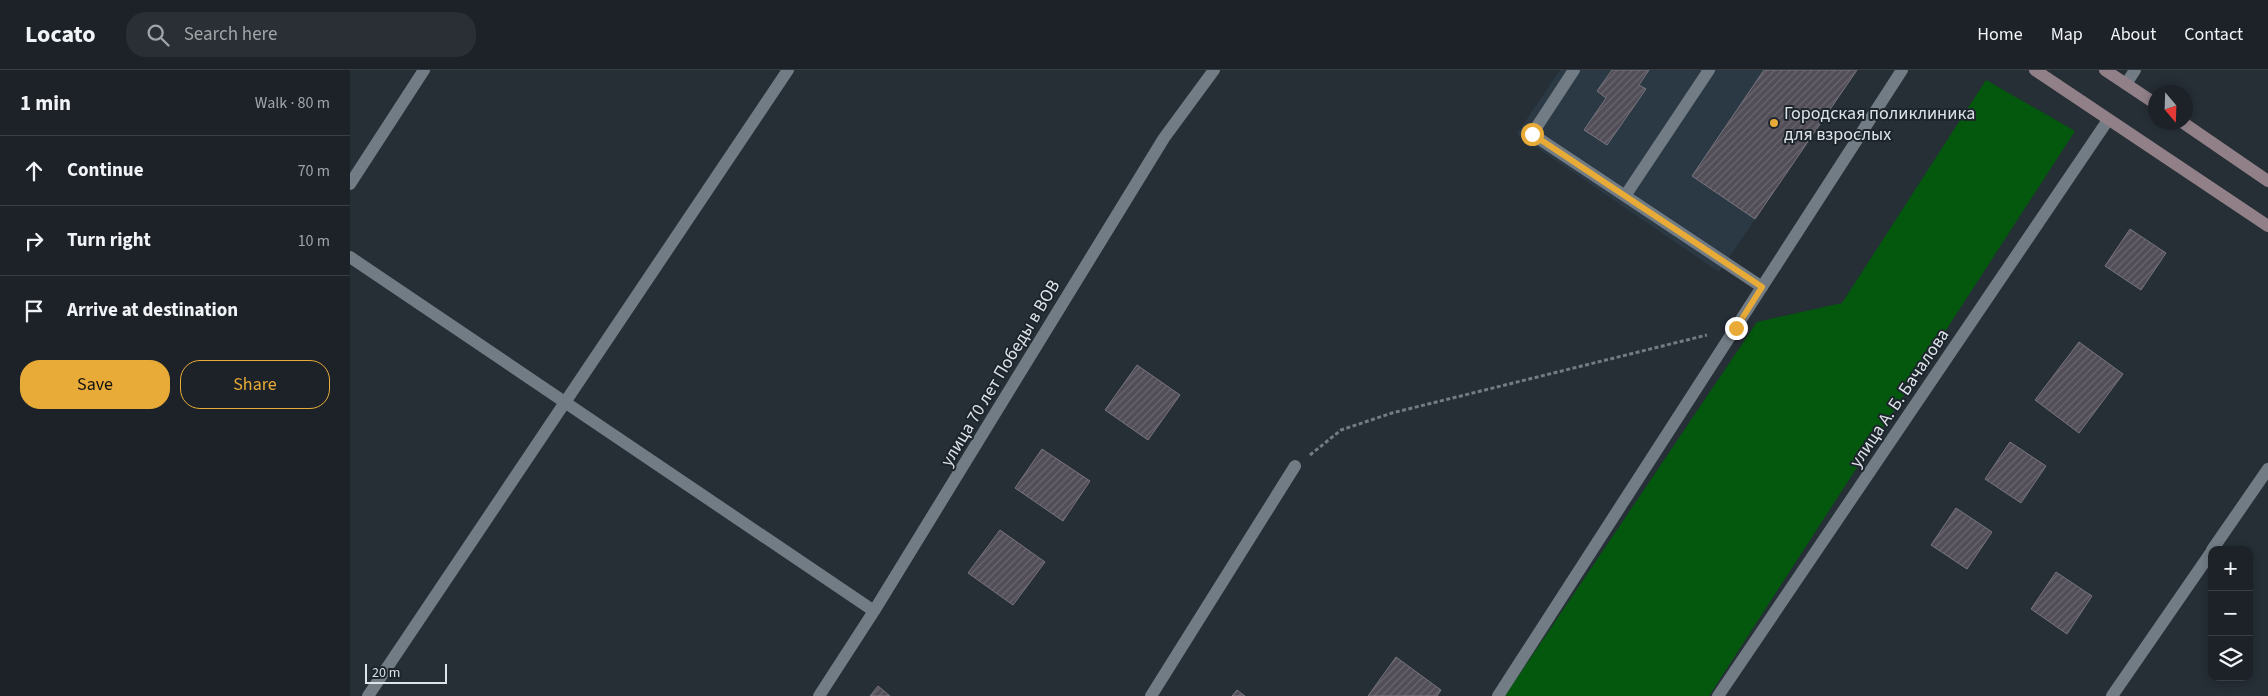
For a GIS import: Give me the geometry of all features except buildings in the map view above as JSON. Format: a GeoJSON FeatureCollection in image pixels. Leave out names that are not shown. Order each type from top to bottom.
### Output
{"type":"FeatureCollection","features":[{"type":"Feature","properties":{"kind":"street"},"geometry":{"type":"LineString","coordinates":[[350,184],[424,70]]}},
{"type":"Feature","properties":{"kind":"street"},"geometry":{"type":"LineString","coordinates":[[368,696],[566,404],[788,70]]}},
{"type":"Feature","properties":{"kind":"street","name":"улица 70 лет Победы в ВОВ"},"geometry":{"type":"LineString","coordinates":[[819,696],[874,611],[1164,138],[1214,70]]}},
{"type":"Feature","properties":{"kind":"street"},"geometry":{"type":"LineString","coordinates":[[1574,70],[1532,134],[1762,287]]}},
{"type":"Feature","properties":{"kind":"street"},"geometry":{"type":"LineString","coordinates":[[1625,196],[1709,70]]}},
{"type":"Feature","properties":{"kind":"street"},"geometry":{"type":"LineString","coordinates":[[1498,696],[1902,70]]}},
{"type":"Feature","properties":{"kind":"street"},"geometry":{"type":"LineString","coordinates":[[2034,70],[2268,226]]}},
{"type":"Feature","properties":{"kind":"street"},"geometry":{"type":"LineString","coordinates":[[2105,70],[2148,99]]}},
{"type":"Feature","properties":{"kind":"street"},"geometry":{"type":"LineString","coordinates":[[2126,84],[2135,70]]}},
{"type":"Feature","properties":{"kind":"street","name":"улица А. Б. Бачалова"},"geometry":{"type":"LineString","coordinates":[[1718,696],[2108,120]]}},
{"type":"Feature","properties":{"kind":"street"},"geometry":{"type":"LineString","coordinates":[[2193,130],[2268,181]]}},
{"type":"Feature","properties":{"kind":"street"},"geometry":{"type":"LineString","coordinates":[[350,257],[874,611]]}},
{"type":"Feature","properties":{"kind":"street"},"geometry":{"type":"LineString","coordinates":[[1151,696],[1296,466]]}},
{"type":"Feature","properties":{"kind":"street"},"geometry":{"type":"LineString","coordinates":[[2215,546],[2268,469]]}},
{"type":"Feature","properties":{"kind":"street"},"geometry":{"type":"LineString","coordinates":[[2112,696],[2208,556]]}},
{"type":"Feature","properties":{"kind":"path"},"geometry":{"type":"LineString","coordinates":[[1296,466],[1341,430],[1392,412],[1736,328]]}},
{"type":"Feature","properties":{"kind":"shaded area"},"geometry":{"type":"Polygon","coordinates":[[[1560,70],[1857,70],[1719,272],[1517,134],[1560,70]]]}},
{"type":"Feature","properties":{"kind":"green space"},"geometry":{"type":"Polygon","coordinates":[[[1986,80],[2075,131],[1709,696],[1505,696],[1757,322],[1842,303],[1986,80]]]}},
{"type":"Feature","properties":{"kind":"place","name":"Городская поликлиника для взрослых"},"geometry":{"type":"Point","coordinates":[1774,123]}},
{"type":"Feature","properties":{"kind":"route"},"geometry":{"type":"LineString","coordinates":[[1532,134],[1762,287],[1736,328]]}}]}
